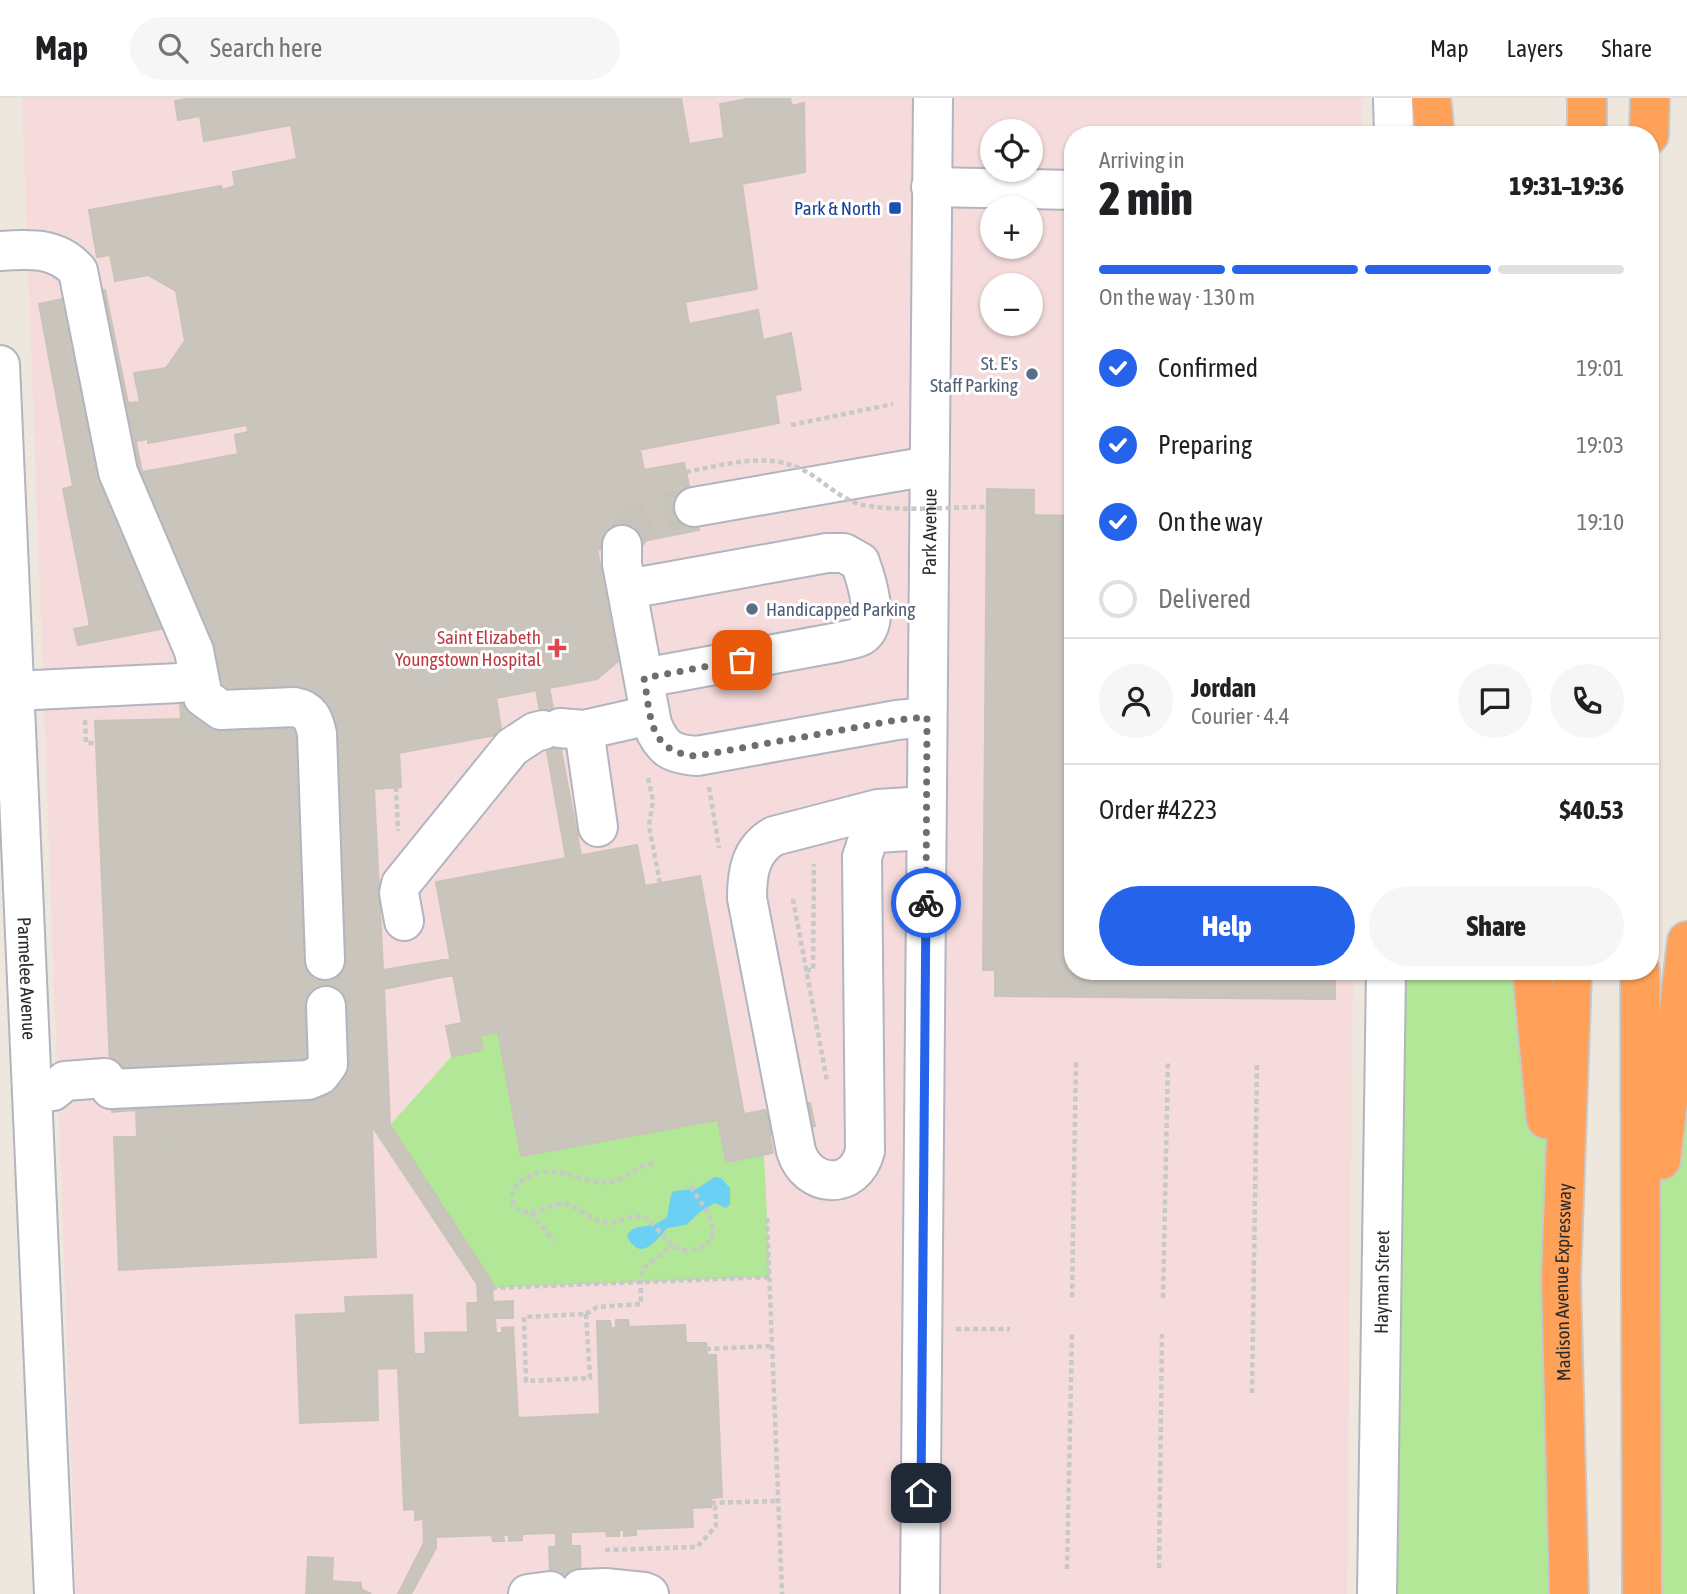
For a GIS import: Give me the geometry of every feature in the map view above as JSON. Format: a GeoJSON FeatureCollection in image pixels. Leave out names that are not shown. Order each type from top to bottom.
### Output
{"type":"FeatureCollection","features":[{"type":"Feature","properties":{"kind":"highway"},"geometry":{"type":"LineString","coordinates":[[1431,98],[1434,126]]}},
{"type":"Feature","properties":{"kind":"highway"},"geometry":{"type":"LineString","coordinates":[[1587,98],[1587,126]]}},
{"type":"Feature","properties":{"kind":"highway"},"geometry":{"type":"LineString","coordinates":[[1649,126],[1650,98]]}},
{"type":"Feature","properties":{"kind":"highway"},"geometry":{"type":"LineString","coordinates":[[1641,1325],[1687,940]]}},
{"type":"Feature","properties":{"kind":"highway"},"geometry":{"type":"LineString","coordinates":[[1533,980],[1561,1279]]}},
{"type":"Feature","properties":{"kind":"highway","name":"Madison Avenue Expressway"},"geometry":{"type":"LineString","coordinates":[[1569,1594],[1561,1279],[1572,980]]}},
{"type":"Feature","properties":{"kind":"highway"},"geometry":{"type":"LineString","coordinates":[[1640,980],[1642,1594]]}},
{"type":"Feature","properties":{"kind":"street","name":"Park Avenue"},"geometry":{"type":"LineString","coordinates":[[920,1594],[933,98]]}},
{"type":"Feature","properties":{"kind":"street"},"geometry":{"type":"LineString","coordinates":[[1393,98],[1394,126]]}},
{"type":"Feature","properties":{"kind":"street"},"geometry":{"type":"LineString","coordinates":[[931,187],[1064,190]]}},
{"type":"Feature","properties":{"kind":"street"},"geometry":{"type":"LineString","coordinates":[[0,251],[43,250],[70,261],[78,271],[118,472],[194,651],[203,697],[220,710],[294,706],[309,713],[314,722],[317,734],[325,960]]}},
{"type":"Feature","properties":{"kind":"street","name":"Parmelee Avenue"},"geometry":{"type":"LineString","coordinates":[[0,365],[14,691],[10,834],[15,1042],[42,1091],[54,1594]]}},
{"type":"Feature","properties":{"kind":"street"},"geometry":{"type":"LineString","coordinates":[[690,489],[929,466]]}},
{"type":"Feature","properties":{"kind":"street"},"geometry":{"type":"LineString","coordinates":[[622,545],[622,564],[650,715],[660,742],[673,752],[697,756],[927,717]]}},
{"type":"Feature","properties":{"kind":"street"},"geometry":{"type":"LineString","coordinates":[[628,589],[827,553],[844,553],[860,562],[867,582],[871,613],[869,625],[862,636],[644,678]]}},
{"type":"Feature","properties":{"kind":"street"},"geometry":{"type":"LineString","coordinates":[[14,691],[179,683]]}},
{"type":"Feature","properties":{"kind":"street"},"geometry":{"type":"LineString","coordinates":[[404,921],[399,893],[401,884],[512,747],[535,732],[650,715]]}},
{"type":"Feature","properties":{"kind":"street"},"geometry":{"type":"LineString","coordinates":[[561,729],[598,827]]}},
{"type":"Feature","properties":{"kind":"street"},"geometry":{"type":"LineString","coordinates":[[818,825],[837,828],[850,834],[859,844],[862,858],[864,1151],[863,1159],[853,1172],[838,1180],[829,1181],[812,1175],[805,1169],[796,1151],[747,898],[751,860],[766,841],[774,836],[878,809],[926,818]]}},
{"type":"Feature","properties":{"kind":"street"},"geometry":{"type":"LineString","coordinates":[[862,858],[868,839],[876,833],[926,818]]}},
{"type":"Feature","properties":{"kind":"street","name":"Hayman Street"},"geometry":{"type":"LineString","coordinates":[[1377,1594],[1386,980]]}},
{"type":"Feature","properties":{"kind":"street"},"geometry":{"type":"LineString","coordinates":[[42,1091],[65,1081],[105,1078],[111,1089],[308,1080],[320,1075],[328,1064],[326,1006]]}},
{"type":"Feature","properties":{"kind":"street"},"geometry":{"type":"LineString","coordinates":[[553,1591],[605,1588],[649,1594]]}},
{"type":"Feature","properties":{"kind":"path"},"geometry":{"type":"LineString","coordinates":[[792,425],[893,404]]}},
{"type":"Feature","properties":{"kind":"path"},"geometry":{"type":"LineString","coordinates":[[690,489],[743,461],[779,462],[802,469],[862,505],[987,507]]}},
{"type":"Feature","properties":{"kind":"path"},"geometry":{"type":"LineString","coordinates":[[646,766],[653,800],[649,826],[660,884]]}},
{"type":"Feature","properties":{"kind":"path"},"geometry":{"type":"LineString","coordinates":[[806,970],[813,970],[814,864]]}},
{"type":"Feature","properties":{"kind":"path"},"geometry":{"type":"LineString","coordinates":[[793,900],[828,1086]]}},
{"type":"Feature","properties":{"kind":"path"},"geometry":{"type":"LineString","coordinates":[[1072,1297],[1076,1060]]}},
{"type":"Feature","properties":{"kind":"path"},"geometry":{"type":"LineString","coordinates":[[1163,1298],[1168,1062]]}},
{"type":"Feature","properties":{"kind":"path"},"geometry":{"type":"LineString","coordinates":[[1252,1393],[1257,1062]]}},
{"type":"Feature","properties":{"kind":"path"},"geometry":{"type":"LineString","coordinates":[[653,1163],[646,1164],[628,1177],[607,1182],[548,1171],[522,1180],[513,1188],[512,1199],[517,1209],[524,1213],[566,1205],[601,1222],[612,1223],[627,1216],[644,1217],[677,1248],[688,1250],[706,1244],[714,1229],[712,1221],[688,1183]]}},
{"type":"Feature","properties":{"kind":"path"},"geometry":{"type":"LineString","coordinates":[[531,1213],[554,1241]]}},
{"type":"Feature","properties":{"kind":"path"},"geometry":{"type":"LineString","coordinates":[[767,1219],[782,1594]]}},
{"type":"Feature","properties":{"kind":"path"},"geometry":{"type":"LineString","coordinates":[[586,1314],[590,1378],[526,1381],[524,1317],[586,1314],[597,1307],[642,1304],[641,1282],[644,1266],[673,1244]]}},
{"type":"Feature","properties":{"kind":"path"},"geometry":{"type":"LineString","coordinates":[[492,1287],[770,1277]]}},
{"type":"Feature","properties":{"kind":"path"},"geometry":{"type":"LineString","coordinates":[[956,1329],[1010,1329]]}},
{"type":"Feature","properties":{"kind":"path"},"geometry":{"type":"LineString","coordinates":[[1067,1569],[1072,1334]]}},
{"type":"Feature","properties":{"kind":"path"},"geometry":{"type":"LineString","coordinates":[[1159,1568],[1162,1334]]}},
{"type":"Feature","properties":{"kind":"path"},"geometry":{"type":"LineString","coordinates":[[706,1349],[773,1346]]}},
{"type":"Feature","properties":{"kind":"path"},"geometry":{"type":"LineString","coordinates":[[593,1551],[697,1546],[716,1526],[713,1503],[778,1501]]}},
{"type":"Feature","properties":{"kind":"shaded area","name":"Saint Elizabeth Youngstown Hospital"},"geometry":{"type":"Polygon","coordinates":[[[22,98],[1363,98],[1362,126],[1064,126],[1064,980],[1353,980],[1347,1594],[76,1594],[22,98]]]}},
{"type":"Feature","properties":{"kind":"green space"},"geometry":{"type":"Polygon","coordinates":[[[1687,941],[1687,1594],[1642,1594],[1641,1325],[1687,941]]]}},
{"type":"Feature","properties":{"kind":"green space"},"geometry":{"type":"Polygon","coordinates":[[[1386,980],[1533,980],[1561,1279],[1569,1594],[1377,1594],[1386,980]]]}},
{"type":"Feature","properties":{"kind":"green space"},"geometry":{"type":"Polygon","coordinates":[[[498,1032],[521,1156],[718,1120],[726,1162],[764,1155],[770,1277],[492,1288],[390,1125],[452,1056],[482,1050],[480,1036],[498,1032]]]}},
{"type":"Feature","properties":{"kind":"water"},"geometry":{"type":"Polygon","coordinates":[[[715,1177],[721,1178],[730,1188],[730,1204],[726,1208],[715,1203],[686,1225],[667,1228],[647,1247],[637,1248],[632,1244],[627,1236],[629,1232],[655,1224],[667,1217],[674,1191],[696,1189],[715,1177]]]}},
{"type":"Feature","properties":{"kind":"building"},"geometry":{"type":"Polygon","coordinates":[[[192,98],[681,98],[689,144],[724,138],[720,104],[752,98],[790,98],[792,106],[804,103],[805,172],[742,184],[757,289],[685,302],[689,324],[758,310],[763,340],[791,333],[801,390],[775,395],[779,423],[560,465],[563,484],[584,497],[589,505],[618,661],[597,679],[496,698],[502,734],[376,757],[359,668],[224,675],[222,646],[209,647],[203,621],[194,622],[165,468],[238,454],[235,435],[248,432],[247,425],[148,443],[148,439],[136,441],[128,403],[140,402],[134,373],[166,368],[185,341],[176,291],[148,275],[115,281],[110,255],[97,257],[89,210],[221,186],[222,190],[235,186],[233,172],[297,159],[291,125],[204,141],[200,116],[178,120],[175,101],[192,98]]]}},
{"type":"Feature","properties":{"kind":"building"},"geometry":{"type":"Polygon","coordinates":[[[105,290],[142,472],[165,468],[194,622],[209,647],[222,646],[224,675],[341,669],[356,746],[372,1126],[137,1135],[136,1110],[112,1112],[95,721],[181,719],[178,667],[171,627],[78,645],[74,629],[90,626],[63,489],[73,486],[39,304],[105,290]]]}},
{"type":"Feature","properties":{"kind":"building"},"geometry":{"type":"Polygon","coordinates":[[[640,450],[644,470],[684,463],[699,530],[597,550],[589,505],[584,497],[563,484],[560,465],[640,450]]]}},
{"type":"Feature","properties":{"kind":"building"},"geometry":{"type":"Polygon","coordinates":[[[987,489],[1034,490],[1034,515],[1064,516],[1064,980],[1335,980],[1335,999],[995,996],[995,970],[983,970],[987,489]]]}},
{"type":"Feature","properties":{"kind":"building"},"geometry":{"type":"Polygon","coordinates":[[[359,668],[376,757],[399,752],[401,787],[374,789],[383,970],[450,959],[453,975],[384,989],[390,1125],[492,1282],[493,1302],[478,1302],[477,1284],[372,1126],[356,746],[341,669],[359,668]]]}},
{"type":"Feature","properties":{"kind":"building"},"geometry":{"type":"Polygon","coordinates":[[[549,687],[581,855],[566,858],[536,690],[549,687]]]}},
{"type":"Feature","properties":{"kind":"building"},"geometry":{"type":"Polygon","coordinates":[[[637,845],[645,886],[700,876],[744,1114],[765,1110],[773,1153],[726,1162],[718,1120],[521,1156],[498,1032],[480,1036],[483,1050],[452,1056],[446,1026],[462,1023],[436,882],[637,845]]]}},
{"type":"Feature","properties":{"kind":"building"},"geometry":{"type":"Polygon","coordinates":[[[810,1103],[815,1126],[770,1135],[765,1112],[810,1103]]]}},
{"type":"Feature","properties":{"kind":"building"},"geometry":{"type":"Polygon","coordinates":[[[372,1126],[376,1257],[119,1270],[114,1137],[372,1126]]]}},
{"type":"Feature","properties":{"kind":"building"},"geometry":{"type":"Polygon","coordinates":[[[412,1295],[414,1354],[426,1354],[425,1333],[468,1332],[467,1303],[513,1301],[513,1318],[495,1318],[496,1333],[502,1333],[502,1328],[513,1327],[518,1418],[600,1414],[597,1321],[610,1321],[611,1328],[616,1328],[616,1320],[628,1320],[629,1327],[685,1325],[686,1343],[706,1343],[707,1355],[716,1355],[722,1497],[711,1498],[711,1507],[692,1508],[693,1527],[636,1529],[636,1535],[624,1536],[624,1530],[619,1530],[619,1536],[607,1536],[606,1531],[522,1534],[522,1540],[509,1541],[509,1535],[503,1535],[504,1541],[493,1541],[492,1535],[436,1537],[435,1518],[415,1520],[415,1509],[404,1510],[398,1368],[377,1369],[378,1420],[300,1423],[296,1315],[346,1313],[345,1297],[412,1295]]]}},
{"type":"Feature","properties":{"kind":"building"},"geometry":{"type":"Polygon","coordinates":[[[435,1518],[436,1548],[411,1594],[398,1594],[424,1543],[423,1519],[435,1518]]]}},
{"type":"Feature","properties":{"kind":"building"},"geometry":{"type":"Polygon","coordinates":[[[556,1533],[571,1533],[571,1546],[580,1546],[581,1594],[551,1594],[549,1547],[556,1547],[556,1533]]]}},
{"type":"Feature","properties":{"kind":"building"},"geometry":{"type":"Polygon","coordinates":[[[308,1557],[333,1558],[332,1581],[361,1583],[361,1589],[371,1594],[306,1594],[308,1557]]]}},
{"type":"Feature","properties":{"kind":"tunnel"},"geometry":{"type":"LineString","coordinates":[[622,545],[628,534],[643,520],[661,513],[694,507]]}},
{"type":"Feature","properties":{"kind":"way so far"},"geometry":{"type":"LineString","coordinates":[[742,660],[644,678],[652,724],[660,742],[673,752],[697,756],[927,717],[926,903]]}},
{"type":"Feature","properties":{"kind":"place","name":"Park & North"},"geometry":{"type":"Point","coordinates":[895,208]}},
{"type":"Feature","properties":{"kind":"place","name":"St. E's Staff Parking"},"geometry":{"type":"Point","coordinates":[1032,374]}},
{"type":"Feature","properties":{"kind":"place","name":"Handicapped Parking"},"geometry":{"type":"Point","coordinates":[752,609]}},
{"type":"Feature","properties":{"kind":"place","name":"Saint Elizabeth Youngstown Hospital"},"geometry":{"type":"Point","coordinates":[557,648]}},
{"type":"Feature","properties":{"kind":"route"},"geometry":{"type":"LineString","coordinates":[[921,1493],[926,903]]}}]}
